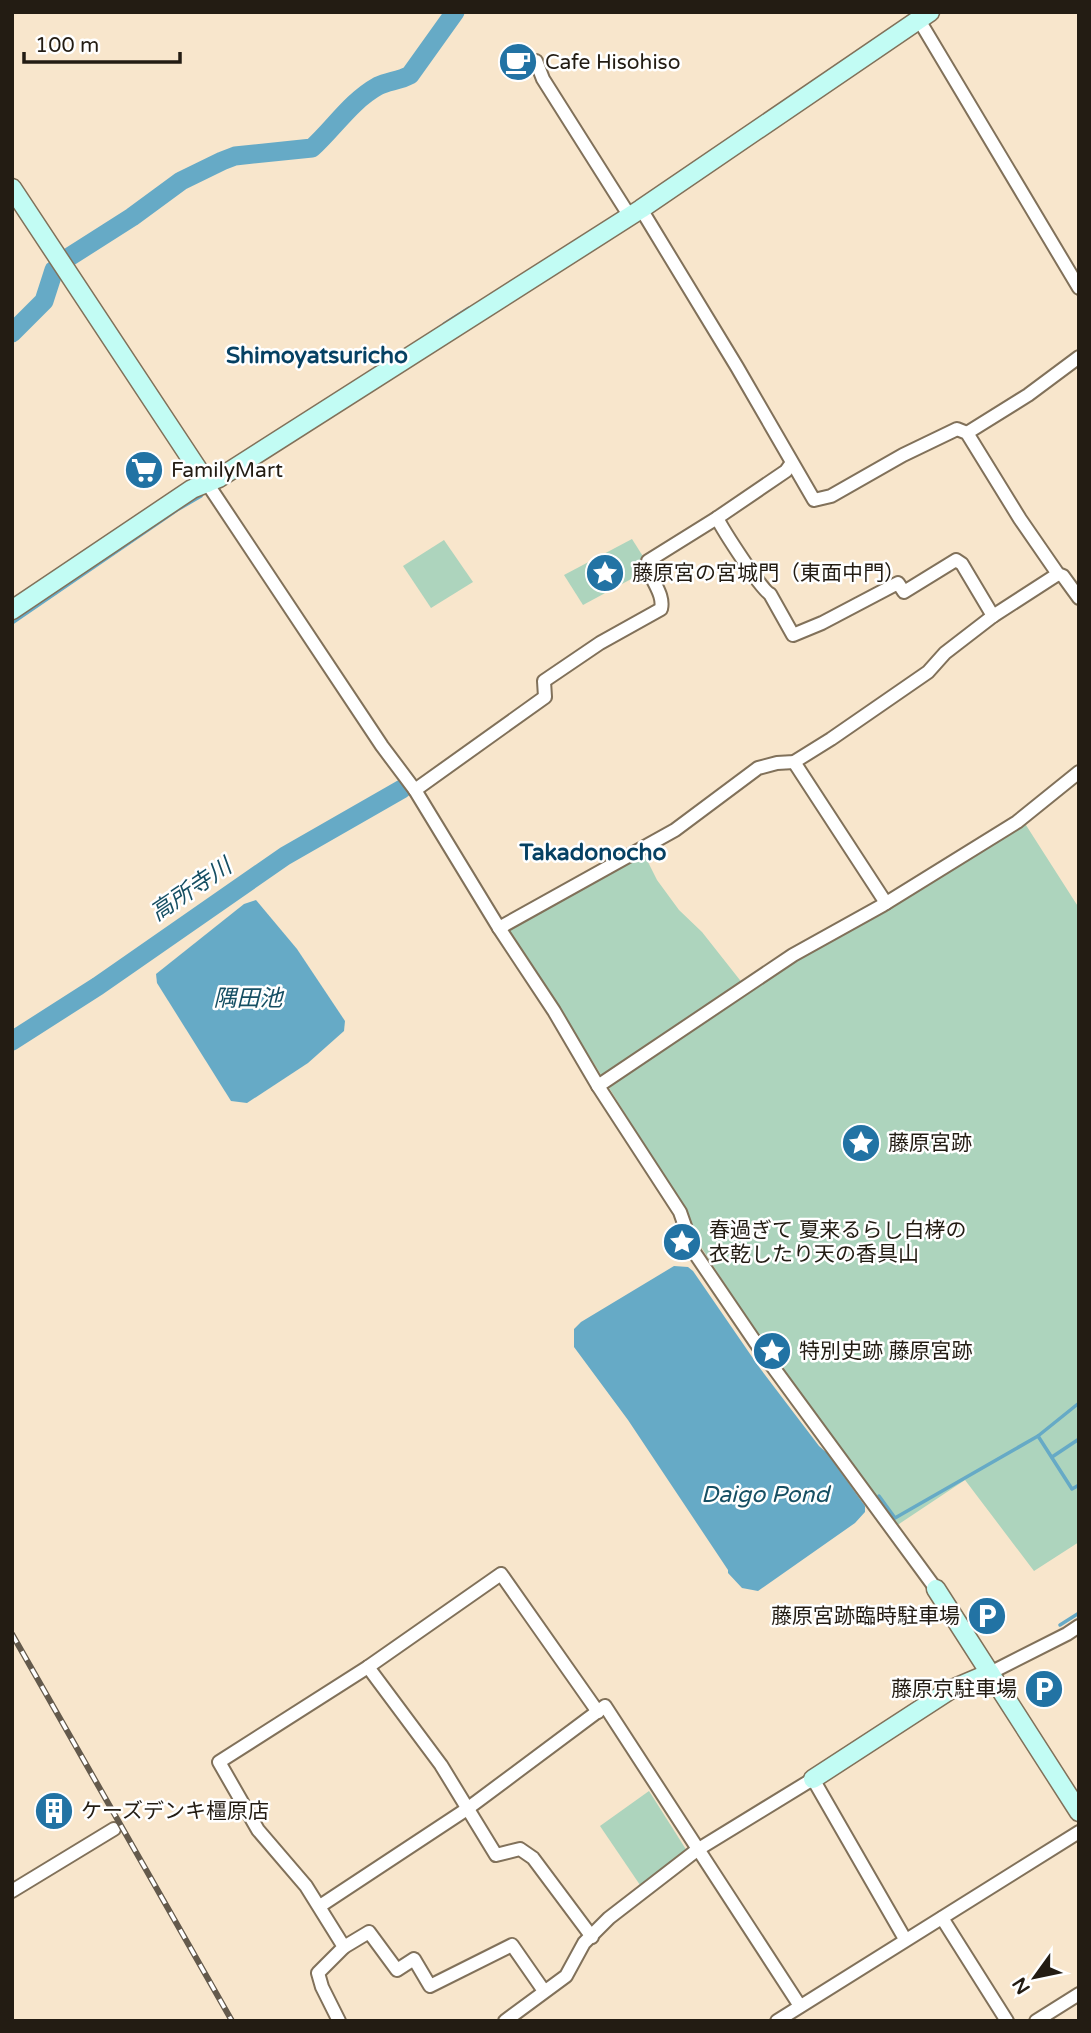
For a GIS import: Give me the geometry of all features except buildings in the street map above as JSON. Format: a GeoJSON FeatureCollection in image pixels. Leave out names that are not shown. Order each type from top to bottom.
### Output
{"type":"FeatureCollection","features":[{"type":"Feature","properties":{"kind":"street"},"geometry":{"type":"LineString","coordinates":[[12,610],[192,489],[219,478],[635,212],[924,16],[1079,288]]}},
{"type":"Feature","properties":{"kind":"street"},"geometry":{"type":"LineString","coordinates":[[536,61],[544,79],[737,367],[814,500],[831,496],[903,455],[957,429],[967,432],[1020,519],[1058,574],[1063,576],[1079,598]]}},
{"type":"Feature","properties":{"kind":"street"},"geometry":{"type":"LineString","coordinates":[[12,188],[382,746],[415,790],[598,1086],[680,1212],[694,1252],[762,1352],[936,1589],[1079,1812]]}},
{"type":"Feature","properties":{"kind":"street"},"geometry":{"type":"LineString","coordinates":[[967,432],[1028,395],[1079,357]]}},
{"type":"Feature","properties":{"kind":"street"},"geometry":{"type":"LineString","coordinates":[[415,790],[545,697],[544,681],[600,643],[661,609],[663,601],[648,568],[648,561],[717,518],[786,471],[791,464]]}},
{"type":"Feature","properties":{"kind":"street"},"geometry":{"type":"LineString","coordinates":[[717,518],[754,576],[782,612],[793,635],[822,623],[898,583],[904,592],[956,560],[962,564],[993,616]]}},
{"type":"Feature","properties":{"kind":"street"},"geometry":{"type":"LineString","coordinates":[[499,928],[675,830],[758,768],[794,762],[864,718],[929,672],[945,653],[993,616],[1058,574]]}},
{"type":"Feature","properties":{"kind":"street"},"geometry":{"type":"LineString","coordinates":[[794,762],[886,903]]}},
{"type":"Feature","properties":{"kind":"street"},"geometry":{"type":"LineString","coordinates":[[598,1086],[793,955],[886,903],[1017,822],[1079,772]]}},
{"type":"Feature","properties":{"kind":"street"},"geometry":{"type":"LineString","coordinates":[[344,1947],[320,1906],[290,1864],[258,1830],[219,1762],[368,1667],[500,1574],[598,1712]]}},
{"type":"Feature","properties":{"kind":"street"},"geometry":{"type":"LineString","coordinates":[[505,2021],[566,1976],[584,1943],[609,1918],[696,1850],[813,1779],[950,1690],[990,1673],[1079,1626]]}},
{"type":"Feature","properties":{"kind":"street"},"geometry":{"type":"LineString","coordinates":[[368,1667],[441,1765],[496,1855],[520,1849],[533,1858],[592,1937]]}},
{"type":"Feature","properties":{"kind":"street"},"geometry":{"type":"LineString","coordinates":[[320,1906],[467,1809],[605,1706],[696,1850],[800,2006]]}},
{"type":"Feature","properties":{"kind":"street"},"geometry":{"type":"LineString","coordinates":[[813,1779],[905,1939]]}},
{"type":"Feature","properties":{"kind":"street"},"geometry":{"type":"LineString","coordinates":[[12,1891],[114,1829]]}},
{"type":"Feature","properties":{"kind":"street"},"geometry":{"type":"LineString","coordinates":[[777,2021],[1079,1832]]}},
{"type":"Feature","properties":{"kind":"street"},"geometry":{"type":"LineString","coordinates":[[942,1918],[1007,2021]]}},
{"type":"Feature","properties":{"kind":"street"},"geometry":{"type":"LineString","coordinates":[[339,2021],[318,1973],[344,1947],[369,1932],[397,1970],[414,1959],[430,1986],[512,1945],[544,1991]]}},
{"type":"Feature","properties":{"kind":"street"},"geometry":{"type":"LineString","coordinates":[[1036,2021],[1079,1994]]}},
{"type":"Feature","properties":{"kind":"green space","name":"藤原宮の宮城門（東面中門）"},"geometry":{"type":"Polygon","coordinates":[[[632,539],[644,558],[646,571],[583,605],[564,575],[632,539]]]}},
{"type":"Feature","properties":{"kind":"green space"},"geometry":{"type":"Polygon","coordinates":[[[444,540],[473,582],[431,608],[403,566],[444,540]]]}},
{"type":"Feature","properties":{"kind":"green space","name":"藤原宮跡"},"geometry":{"type":"Polygon","coordinates":[[[1024,822],[1079,908],[1079,1542],[1034,1571],[965,1480],[896,1526],[777,1364],[701,1247],[686,1212],[509,931],[510,925],[643,852],[657,880],[679,910],[702,932],[747,989],[1024,822]]]}},
{"type":"Feature","properties":{"kind":"green space"},"geometry":{"type":"Polygon","coordinates":[[[649,1791],[687,1851],[640,1885],[600,1826],[649,1791]]]}},
{"type":"Feature","properties":{"kind":"water","name":"隅田池"},"geometry":{"type":"Polygon","coordinates":[[[256,900],[297,949],[345,1021],[344,1031],[308,1063],[247,1103],[231,1101],[157,983],[156,974],[244,904],[256,900]]]}},
{"type":"Feature","properties":{"kind":"water","name":"Daigo Pond"},"geometry":{"type":"Polygon","coordinates":[[[674,1266],[688,1267],[693,1271],[759,1367],[865,1506],[865,1512],[855,1523],[758,1591],[742,1588],[728,1573],[628,1420],[574,1347],[574,1329],[581,1322],[674,1266]]]}},
{"type":"Feature","properties":{"kind":"waterway"},"geometry":{"type":"LineString","coordinates":[[66,259],[132,217],[181,181],[222,161],[235,156],[312,148],[368,92],[382,84],[410,75],[455,12]]}},
{"type":"Feature","properties":{"kind":"waterway"},"geometry":{"type":"LineString","coordinates":[[12,333],[44,301],[54,270]]}},
{"type":"Feature","properties":{"kind":"waterway"},"geometry":{"type":"LineString","coordinates":[[444,324],[469,308]]}},
{"type":"Feature","properties":{"kind":"waterway"},"geometry":{"type":"LineString","coordinates":[[12,623],[201,496]]}},
{"type":"Feature","properties":{"kind":"waterway","name":"高所寺川"},"geometry":{"type":"LineString","coordinates":[[12,1041],[98,986],[285,856],[402,789]]}},
{"type":"Feature","properties":{"kind":"waterway"},"geometry":{"type":"LineString","coordinates":[[1038,1436],[1079,1403]]}},
{"type":"Feature","properties":{"kind":"waterway"},"geometry":{"type":"LineString","coordinates":[[879,1496],[895,1518],[1038,1436],[1072,1489],[1079,1485]]}},
{"type":"Feature","properties":{"kind":"waterway"},"geometry":{"type":"LineString","coordinates":[[1052,1457],[1079,1439]]}},
{"type":"Feature","properties":{"kind":"waterway"},"geometry":{"type":"LineString","coordinates":[[1060,1625],[1079,1613]]}},
{"type":"Feature","properties":{"kind":"railway"},"geometry":{"type":"LineString","coordinates":[[12,1634],[232,2021]]}},
{"type":"Feature","properties":{"kind":"place","name":"Cafe Hisohiso"},"geometry":{"type":"Point","coordinates":[518,62]}},
{"type":"Feature","properties":{"kind":"place","name":"FamilyMart"},"geometry":{"type":"Point","coordinates":[144,470]}},
{"type":"Feature","properties":{"kind":"place","name":"藤原宮の宮城門（東面中門）"},"geometry":{"type":"Point","coordinates":[605,573]}},
{"type":"Feature","properties":{"kind":"place","name":"藤原宮跡"},"geometry":{"type":"Point","coordinates":[861,1143]}},
{"type":"Feature","properties":{"kind":"place","name":"春過ぎて 夏来るらし白𣑥の 衣乾したり天の香具山"},"geometry":{"type":"Point","coordinates":[682,1242]}},
{"type":"Feature","properties":{"kind":"place","name":"特別史跡 藤原宮跡"},"geometry":{"type":"Point","coordinates":[772,1351]}},
{"type":"Feature","properties":{"kind":"place","name":"藤原宮跡臨時駐車場"},"geometry":{"type":"Point","coordinates":[987,1616]}},
{"type":"Feature","properties":{"kind":"place","name":"藤原京駐車場"},"geometry":{"type":"Point","coordinates":[1044,1689]}},
{"type":"Feature","properties":{"kind":"place","name":"ケーズデンキ橿原店"},"geometry":{"type":"Point","coordinates":[54,1811]}},
{"type":"Feature","properties":{"kind":"district","name":"Shimoyatsuricho"},"geometry":{"type":"Point","coordinates":[317,356]}},
{"type":"Feature","properties":{"kind":"district","name":"Takadonocho"},"geometry":{"type":"Point","coordinates":[593,853]}}]}
